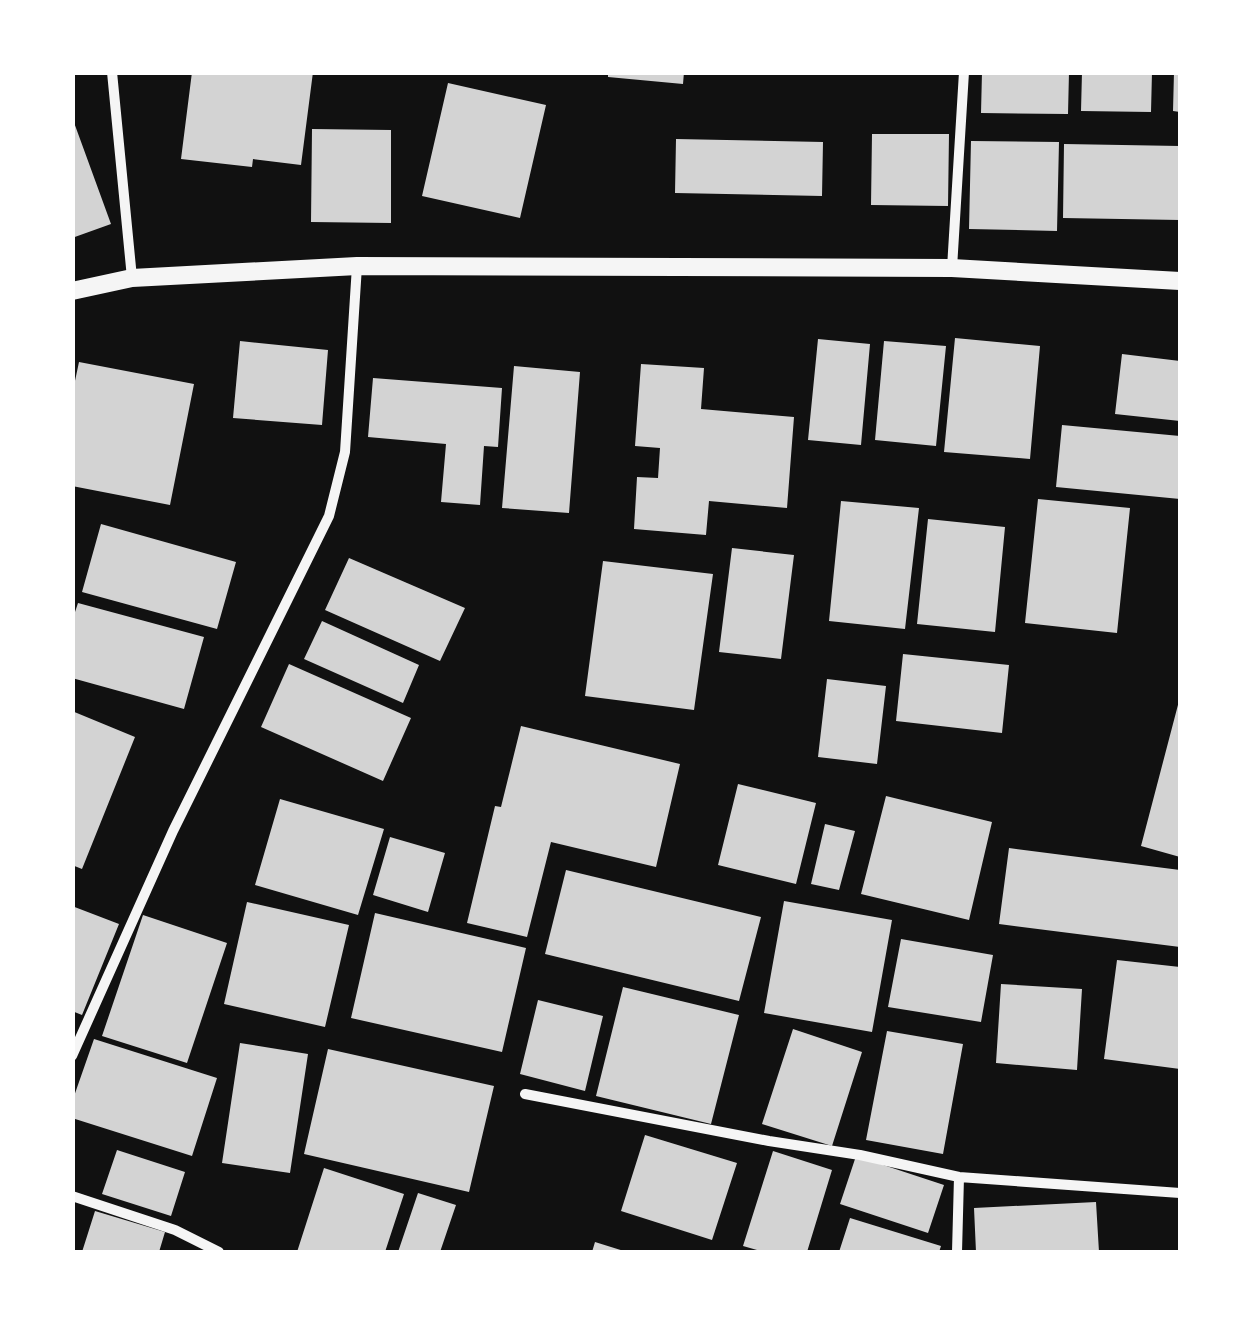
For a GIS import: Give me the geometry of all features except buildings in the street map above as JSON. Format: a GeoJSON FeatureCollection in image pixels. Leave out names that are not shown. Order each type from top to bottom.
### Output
{"type":"FeatureCollection","features":[{"type":"Feature","properties":{"kind":"street"},"geometry":{"type":"LineString","coordinates":[[112,72],[132,278]]}},
{"type":"Feature","properties":{"kind":"street"},"geometry":{"type":"LineString","coordinates":[[952,268],[964,72]]}},
{"type":"Feature","properties":{"kind":"street"},"geometry":{"type":"LineString","coordinates":[[72,1056],[173,831],[329,516],[345,452],[358,266]]}},
{"type":"Feature","properties":{"kind":"street"},"geometry":{"type":"LineString","coordinates":[[72,290],[132,278],[358,266],[952,268],[1180,280]]}},
{"type":"Feature","properties":{"kind":"street"},"geometry":{"type":"LineString","coordinates":[[525,1094],[860,1155],[959,1177],[1180,1193]]}},
{"type":"Feature","properties":{"kind":"street"},"geometry":{"type":"LineString","coordinates":[[958,1252],[959,1177]]}},
{"type":"Feature","properties":{"kind":"street"},"geometry":{"type":"LineString","coordinates":[[72,1196],[174,1230],[218,1252]]}}]}
